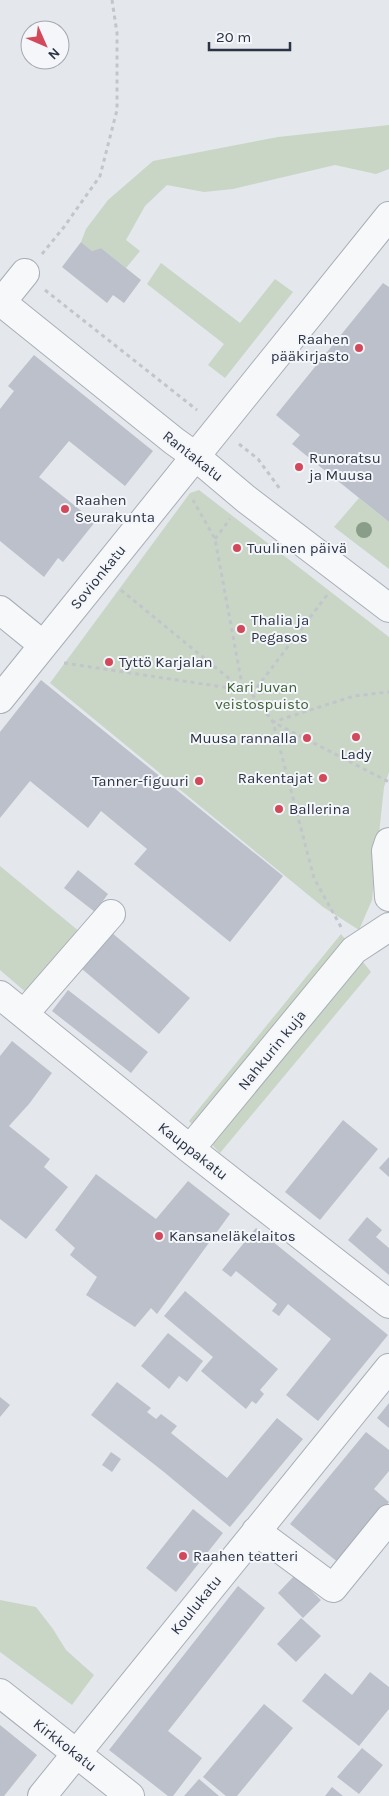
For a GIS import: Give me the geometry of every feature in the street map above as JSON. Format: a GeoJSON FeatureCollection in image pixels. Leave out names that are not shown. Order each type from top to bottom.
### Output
{"type":"FeatureCollection","features":[{"type":"Feature","properties":{"kind":"street","name":"Sovionkatu"},"geometry":{"type":"LineString","coordinates":[[0,699],[50,654],[194,456],[389,216]]}},
{"type":"Feature","properties":{"kind":"street"},"geometry":{"type":"LineString","coordinates":[[0,303],[25,274]]}},
{"type":"Feature","properties":{"kind":"street","name":"Rantakatu"},"geometry":{"type":"LineString","coordinates":[[0,303],[246,499],[389,608]]}},
{"type":"Feature","properties":{"kind":"street"},"geometry":{"type":"LineString","coordinates":[[0,610],[50,654]]}},
{"type":"Feature","properties":{"kind":"street"},"geometry":{"type":"LineString","coordinates":[[389,842],[386,851],[389,897]]}},
{"type":"Feature","properties":{"kind":"street"},"geometry":{"type":"LineString","coordinates":[[24,1014],[111,914]]}},
{"type":"Feature","properties":{"kind":"street","name":"Nahkurin kuja"},"geometry":{"type":"LineString","coordinates":[[190,1149],[354,950],[389,927]]}},
{"type":"Feature","properties":{"kind":"street","name":"Kauppakatu"},"geometry":{"type":"LineString","coordinates":[[0,995],[190,1149],[389,1304]]}},
{"type":"Feature","properties":{"kind":"street","name":"Koulukatu"},"geometry":{"type":"LineString","coordinates":[[42,1796],[389,1368]]}},
{"type":"Feature","properties":{"kind":"street"},"geometry":{"type":"LineString","coordinates":[[256,1531],[333,1588],[389,1519]]}},
{"type":"Feature","properties":{"kind":"street","name":"Kirkkokatu"},"geometry":{"type":"LineString","coordinates":[[0,1694],[130,1796]]}},
{"type":"Feature","properties":{"kind":"path"},"geometry":{"type":"LineString","coordinates":[[25,274],[64,227],[100,176],[117,110],[117,33],[112,0]]}},
{"type":"Feature","properties":{"kind":"path"},"geometry":{"type":"LineString","coordinates":[[192,498],[214,539],[243,690]]}},
{"type":"Feature","properties":{"kind":"path"},"geometry":{"type":"LineString","coordinates":[[118,588],[243,690]]}},
{"type":"Feature","properties":{"kind":"path"},"geometry":{"type":"LineString","coordinates":[[252,694],[329,592]]}},
{"type":"Feature","properties":{"kind":"path"},"geometry":{"type":"LineString","coordinates":[[50,654],[243,690],[252,694],[273,722],[314,878],[354,950]]}},
{"type":"Feature","properties":{"kind":"path"},"geometry":{"type":"LineString","coordinates":[[273,722],[354,696],[389,692]]}},
{"type":"Feature","properties":{"kind":"path"},"geometry":{"type":"LineString","coordinates":[[273,722],[389,782]]}},
{"type":"Feature","properties":{"kind":"green space"},"geometry":{"type":"Polygon","coordinates":[[[389,125],[389,169],[376,174],[335,165],[233,189],[204,192],[167,185],[145,206],[126,240],[140,251],[126,268],[101,248],[92,251],[81,242],[86,229],[108,200],[153,161],[278,137],[389,125]]]}},
{"type":"Feature","properties":{"kind":"green space"},"geometry":{"type":"Polygon","coordinates":[[[161,263],[240,323],[275,279],[293,292],[225,378],[208,365],[224,344],[147,284],[161,263]]]}},
{"type":"Feature","properties":{"kind":"green space","name":"Kari Juvan veistospuisto"},"geometry":{"type":"Polygon","coordinates":[[[199,490],[389,637],[389,772],[384,787],[372,900],[359,930],[323,907],[50,683],[190,493],[199,490]]]}},
{"type":"Feature","properties":{"kind":"green space"},"geometry":{"type":"Polygon","coordinates":[[[359,498],[389,522],[389,569],[334,527],[359,498]]]}},
{"type":"Feature","properties":{"kind":"green space"},"geometry":{"type":"Polygon","coordinates":[[[0,866],[80,932],[28,994],[0,970],[0,866]]]}},
{"type":"Feature","properties":{"kind":"green space"},"geometry":{"type":"Polygon","coordinates":[[[341,934],[371,972],[220,1153],[189,1121],[341,934]]]}},
{"type":"Feature","properties":{"kind":"green space"},"geometry":{"type":"Polygon","coordinates":[[[0,1600],[36,1607],[66,1650],[94,1675],[72,1705],[0,1652],[0,1600]]]}},
{"type":"Feature","properties":{"kind":"building"},"geometry":{"type":"Polygon","coordinates":[[[81,242],[92,251],[101,248],[141,280],[124,303],[113,295],[107,303],[62,267],[81,242]]]}},
{"type":"Feature","properties":{"kind":"building","name":"Raahen pääkirjasto"},"geometry":{"type":"Polygon","coordinates":[[[383,283],[389,287],[389,522],[292,444],[300,435],[276,415],[383,283]]]}},
{"type":"Feature","properties":{"kind":"building","name":"Raahen Seurakunta"},"geometry":{"type":"Polygon","coordinates":[[[34,355],[153,451],[125,486],[69,441],[39,477],[95,522],[63,562],[58,558],[44,577],[0,541],[0,409],[14,391],[8,386],[34,355]]]}},
{"type":"Feature","properties":{"kind":"building"},"geometry":{"type":"Polygon","coordinates":[[[41,680],[283,876],[230,942],[134,864],[147,849],[101,811],[88,828],[30,781],[0,818],[0,732],[41,680]]]}},
{"type":"Feature","properties":{"kind":"building"},"geometry":{"type":"Polygon","coordinates":[[[78,870],[108,894],[95,912],[64,888],[78,870]]]}},
{"type":"Feature","properties":{"kind":"building"},"geometry":{"type":"Polygon","coordinates":[[[112,933],[190,998],[159,1034],[82,969],[112,933]]]}},
{"type":"Feature","properties":{"kind":"building"},"geometry":{"type":"Polygon","coordinates":[[[68,990],[148,1052],[131,1073],[52,1011],[68,990]]]}},
{"type":"Feature","properties":{"kind":"building"},"geometry":{"type":"Polygon","coordinates":[[[12,1041],[52,1073],[29,1104],[9,1126],[50,1159],[44,1167],[68,1187],[26,1239],[0,1219],[0,1056],[12,1041]]]}},
{"type":"Feature","properties":{"kind":"building"},"geometry":{"type":"Polygon","coordinates":[[[343,1120],[378,1149],[320,1220],[285,1192],[343,1120]]]}},
{"type":"Feature","properties":{"kind":"building"},"geometry":{"type":"Polygon","coordinates":[[[389,1157],[389,1177],[379,1168],[389,1157]]]}},
{"type":"Feature","properties":{"kind":"building"},"geometry":{"type":"Polygon","coordinates":[[[96,1174],[156,1219],[188,1181],[230,1214],[157,1314],[151,1308],[135,1327],[86,1295],[97,1277],[70,1255],[75,1248],[55,1230],[96,1174]]]}},
{"type":"Feature","properties":{"kind":"building"},"geometry":{"type":"Polygon","coordinates":[[[367,1217],[382,1230],[376,1237],[389,1248],[389,1275],[348,1240],[367,1217]]]}},
{"type":"Feature","properties":{"kind":"building"},"geometry":{"type":"Polygon","coordinates":[[[256,1228],[388,1335],[318,1421],[286,1395],[331,1339],[288,1304],[279,1316],[272,1311],[277,1304],[236,1271],[231,1277],[222,1270],[256,1228]]]}},
{"type":"Feature","properties":{"kind":"building"},"geometry":{"type":"Polygon","coordinates":[[[185,1291],[278,1369],[260,1390],[264,1394],[256,1404],[252,1401],[246,1409],[201,1371],[213,1357],[164,1316],[185,1291]]]}},
{"type":"Feature","properties":{"kind":"building"},"geometry":{"type":"Polygon","coordinates":[[[168,1333],[203,1361],[187,1382],[179,1376],[169,1389],[141,1366],[168,1333]]]}},
{"type":"Feature","properties":{"kind":"building"},"geometry":{"type":"Polygon","coordinates":[[[117,1382],[151,1408],[147,1412],[156,1419],[161,1414],[177,1426],[171,1433],[227,1478],[277,1418],[303,1439],[230,1527],[91,1415],[117,1382]]]}},
{"type":"Feature","properties":{"kind":"building"},"geometry":{"type":"Polygon","coordinates":[[[0,1397],[10,1405],[0,1417],[0,1397]]]}},
{"type":"Feature","properties":{"kind":"building"},"geometry":{"type":"Polygon","coordinates":[[[389,1403],[389,1428],[377,1418],[389,1403]]]}},
{"type":"Feature","properties":{"kind":"building"},"geometry":{"type":"Polygon","coordinates":[[[366,1432],[389,1450],[389,1471],[374,1489],[389,1502],[339,1563],[290,1524],[366,1432]]]}},
{"type":"Feature","properties":{"kind":"building"},"geometry":{"type":"Polygon","coordinates":[[[111,1452],[121,1459],[112,1472],[102,1465],[111,1452]]]}},
{"type":"Feature","properties":{"kind":"building"},"geometry":{"type":"Polygon","coordinates":[[[193,1509],[223,1533],[176,1592],[146,1568],[193,1509]]]}},
{"type":"Feature","properties":{"kind":"building"},"geometry":{"type":"Polygon","coordinates":[[[295,1575],[321,1600],[303,1618],[278,1593],[295,1575]]]}},
{"type":"Feature","properties":{"kind":"building"},"geometry":{"type":"Polygon","coordinates":[[[238,1586],[265,1608],[168,1731],[202,1758],[173,1796],[168,1796],[109,1750],[238,1586]]]}},
{"type":"Feature","properties":{"kind":"building"},"geometry":{"type":"Polygon","coordinates":[[[301,1618],[321,1636],[296,1662],[277,1644],[301,1618]]]}},
{"type":"Feature","properties":{"kind":"building"},"geometry":{"type":"Polygon","coordinates":[[[370,1672],[389,1687],[389,1709],[359,1746],[302,1701],[325,1673],[352,1695],[370,1672]]]}},
{"type":"Feature","properties":{"kind":"building"},"geometry":{"type":"Polygon","coordinates":[[[264,1704],[293,1728],[237,1796],[226,1796],[203,1777],[264,1704]]]}},
{"type":"Feature","properties":{"kind":"building"},"geometry":{"type":"Polygon","coordinates":[[[0,1725],[37,1755],[4,1796],[0,1796],[0,1725]]]}},
{"type":"Feature","properties":{"kind":"building"},"geometry":{"type":"Polygon","coordinates":[[[362,1748],[383,1765],[359,1794],[337,1777],[362,1748]]]}},
{"type":"Feature","properties":{"kind":"building"},"geometry":{"type":"Polygon","coordinates":[[[199,1779],[219,1796],[184,1796],[199,1779]]]}},
{"type":"Feature","properties":{"kind":"building"},"geometry":{"type":"Polygon","coordinates":[[[332,1787],[343,1796],[325,1796],[332,1787]]]}},
{"type":"Feature","properties":{"kind":"place","name":"Raahen pääkirjasto"},"geometry":{"type":"Point","coordinates":[359,348]}},
{"type":"Feature","properties":{"kind":"place","name":"Runoratsu ja Muusa"},"geometry":{"type":"Point","coordinates":[299,467]}},
{"type":"Feature","properties":{"kind":"place","name":"Raahen Seurakunta"},"geometry":{"type":"Point","coordinates":[65,509]}},
{"type":"Feature","properties":{"kind":"place","name":"Tuulinen päivä"},"geometry":{"type":"Point","coordinates":[237,548]}},
{"type":"Feature","properties":{"kind":"place","name":"Thalia ja Pegasos"},"geometry":{"type":"Point","coordinates":[241,629]}},
{"type":"Feature","properties":{"kind":"place","name":"Tyttö Karjalan"},"geometry":{"type":"Point","coordinates":[109,662]}},
{"type":"Feature","properties":{"kind":"place","name":"Lady"},"geometry":{"type":"Point","coordinates":[356,737]}},
{"type":"Feature","properties":{"kind":"place","name":"Muusa rannalla"},"geometry":{"type":"Point","coordinates":[307,738]}},
{"type":"Feature","properties":{"kind":"place","name":"Rakentajat"},"geometry":{"type":"Point","coordinates":[323,778]}},
{"type":"Feature","properties":{"kind":"place","name":"Tanner-figuuri"},"geometry":{"type":"Point","coordinates":[199,781]}},
{"type":"Feature","properties":{"kind":"place","name":"Ballerina"},"geometry":{"type":"Point","coordinates":[279,809]}},
{"type":"Feature","properties":{"kind":"place","name":"Kansaneläkelaitos"},"geometry":{"type":"Point","coordinates":[159,1236]}},
{"type":"Feature","properties":{"kind":"place","name":"Raahen teatteri"},"geometry":{"type":"Point","coordinates":[183,1556]}}]}
